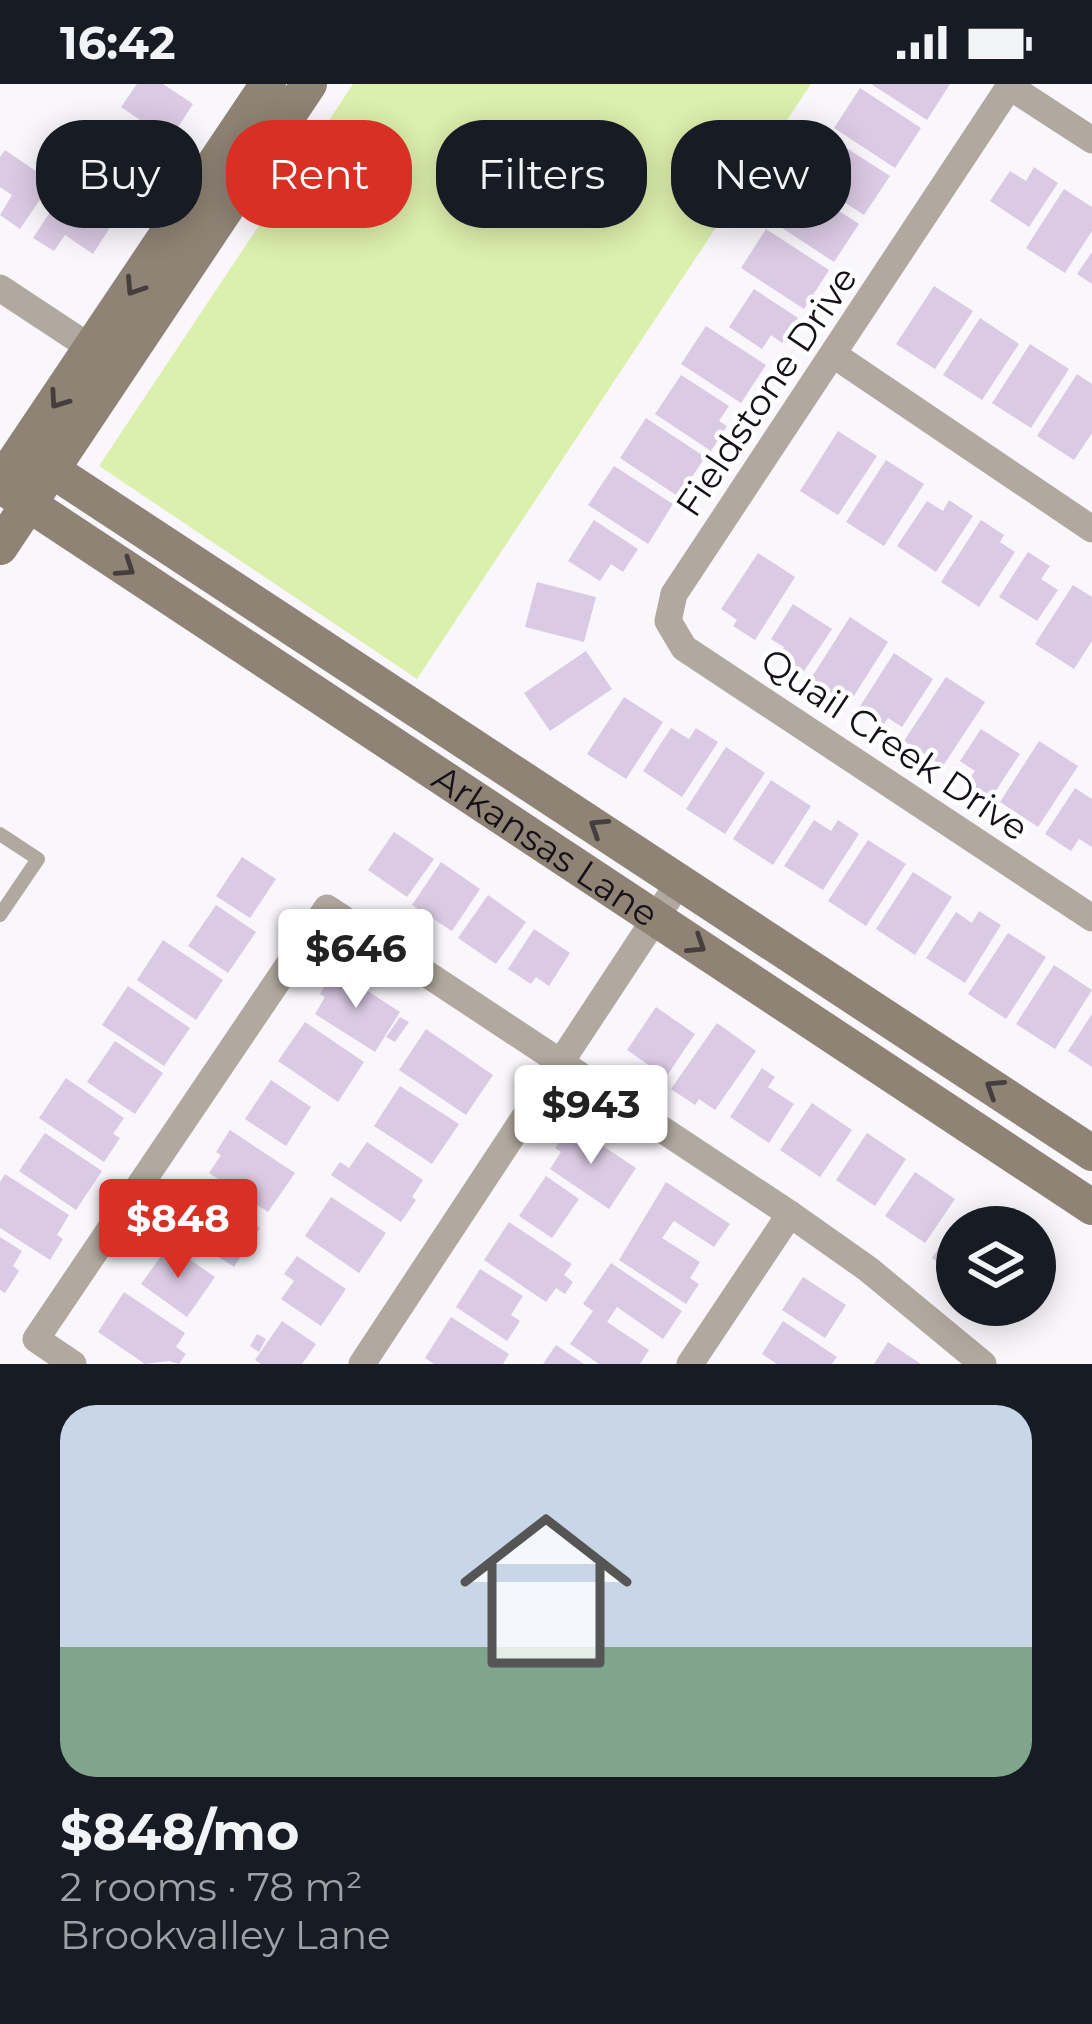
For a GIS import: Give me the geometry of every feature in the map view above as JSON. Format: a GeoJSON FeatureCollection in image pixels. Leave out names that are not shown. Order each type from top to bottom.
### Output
{"type":"FeatureCollection","features":[{"type":"Feature","properties":{"kind":"main road"},"geometry":{"type":"LineString","coordinates":[[0,548],[10,490],[38,460],[290,87]]}},
{"type":"Feature","properties":{"kind":"main road","name":"Arkansas Lane"},"geometry":{"type":"LineString","coordinates":[[38,460],[1092,1153]]}},
{"type":"Feature","properties":{"kind":"main road","name":"Arkansas Lane"},"geometry":{"type":"LineString","coordinates":[[10,490],[1092,1208]]}},
{"type":"Feature","properties":{"kind":"street"},"geometry":{"type":"LineString","coordinates":[[1010,85],[1092,140]]}},
{"type":"Feature","properties":{"kind":"street","name":"Fieldstone Drive"},"geometry":{"type":"LineString","coordinates":[[668,621],[674,593],[1010,85]]}},
{"type":"Feature","properties":{"kind":"street"},"geometry":{"type":"LineString","coordinates":[[0,288],[107,359]]}},
{"type":"Feature","properties":{"kind":"street"},"geometry":{"type":"LineString","coordinates":[[834,356],[1092,529]]}},
{"type":"Feature","properties":{"kind":"street","name":"Quail Creek Drive"},"geometry":{"type":"LineString","coordinates":[[668,621],[684,648],[1092,918]]}},
{"type":"Feature","properties":{"kind":"street"},"geometry":{"type":"LineString","coordinates":[[362,1364],[680,881]]}},
{"type":"Feature","properties":{"kind":"street"},"geometry":{"type":"LineString","coordinates":[[73,1364],[36,1339],[327,908],[790,1214],[868,1269],[983,1364]]}},
{"type":"Feature","properties":{"kind":"street"},"geometry":{"type":"LineString","coordinates":[[690,1364],[790,1214]]}},
{"type":"Feature","properties":{"kind":"lane"},"geometry":{"type":"LineString","coordinates":[[0,834],[38,859],[0,915]]}},
{"type":"Feature","properties":{"kind":"green space"},"geometry":{"type":"Polygon","coordinates":[[[353,84],[811,84],[787,120],[671,120],[671,228],[716,228],[417,679],[99,466],[257,228],[412,228],[412,120],[329,120],[353,84]]]}},
{"type":"Feature","properties":{"kind":"building"},"geometry":{"type":"Polygon","coordinates":[[[137,84],[163,84],[193,104],[183,120],[140,120],[121,107],[137,84]]]}},
{"type":"Feature","properties":{"kind":"building"},"geometry":{"type":"Polygon","coordinates":[[[871,84],[950,84],[927,120],[871,84]]]}},
{"type":"Feature","properties":{"kind":"building"},"geometry":{"type":"Polygon","coordinates":[[[860,88],[921,128],[895,168],[851,139],[851,120],[839,120],[860,88]]]}},
{"type":"Feature","properties":{"kind":"building"},"geometry":{"type":"Polygon","coordinates":[[[5,150],[36,171],[36,206],[20,229],[0,215],[12,195],[0,187],[0,157],[5,150]]]}},
{"type":"Feature","properties":{"kind":"building"},"geometry":{"type":"Polygon","coordinates":[[[851,151],[890,176],[864,215],[851,206],[851,151]]]}},
{"type":"Feature","properties":{"kind":"building"},"geometry":{"type":"Polygon","coordinates":[[[1034,167],[1058,183],[1029,227],[990,201],[1010,171],[1026,181],[1034,167]]]}},
{"type":"Feature","properties":{"kind":"building"},"geometry":{"type":"Polygon","coordinates":[[[1064,189],[1092,207],[1092,231],[1065,273],[1026,248],[1064,189]]]}},
{"type":"Feature","properties":{"kind":"building"},"geometry":{"type":"Polygon","coordinates":[[[851,219],[859,224],[834,262],[782,228],[851,228],[851,219]]]}},
{"type":"Feature","properties":{"kind":"building"},"geometry":{"type":"Polygon","coordinates":[[[40,228],[110,228],[93,254],[65,235],[54,251],[33,238],[40,228]]]}},
{"type":"Feature","properties":{"kind":"building"},"geometry":{"type":"Polygon","coordinates":[[[766,229],[829,270],[804,309],[741,268],[766,229]]]}},
{"type":"Feature","properties":{"kind":"building"},"geometry":{"type":"Polygon","coordinates":[[[1092,252],[1092,284],[1077,274],[1092,252]]]}},
{"type":"Feature","properties":{"kind":"building"},"geometry":{"type":"Polygon","coordinates":[[[934,286],[973,311],[935,369],[896,344],[934,286]]]}},
{"type":"Feature","properties":{"kind":"building"},"geometry":{"type":"Polygon","coordinates":[[[754,289],[798,318],[782,343],[771,335],[762,349],[729,327],[754,289]]]}},
{"type":"Feature","properties":{"kind":"building"},"geometry":{"type":"Polygon","coordinates":[[[980,318],[1019,344],[982,400],[943,375],[980,318]]]}},
{"type":"Feature","properties":{"kind":"building"},"geometry":{"type":"Polygon","coordinates":[[[706,326],[766,365],[741,403],[681,364],[706,326]]]}},
{"type":"Feature","properties":{"kind":"building"},"geometry":{"type":"Polygon","coordinates":[[[1030,344],[1069,369],[1031,428],[992,403],[1030,344]]]}},
{"type":"Feature","properties":{"kind":"building"},"geometry":{"type":"Polygon","coordinates":[[[1077,374],[1092,384],[1092,433],[1074,460],[1037,436],[1077,374]]]}},
{"type":"Feature","properties":{"kind":"building"},"geometry":{"type":"Polygon","coordinates":[[[681,375],[729,406],[719,421],[727,426],[711,451],[655,414],[681,375]]]}},
{"type":"Feature","properties":{"kind":"building"},"geometry":{"type":"Polygon","coordinates":[[[646,418],[705,457],[679,497],[620,458],[646,418]]]}},
{"type":"Feature","properties":{"kind":"building"},"geometry":{"type":"Polygon","coordinates":[[[838,431],[877,456],[838,515],[800,491],[838,431]]]}},
{"type":"Feature","properties":{"kind":"building"},"geometry":{"type":"Polygon","coordinates":[[[886,460],[924,484],[884,546],[846,522],[886,460]]]}},
{"type":"Feature","properties":{"kind":"building"},"geometry":{"type":"Polygon","coordinates":[[[614,466],[673,504],[648,544],[588,505],[614,466]]]}},
{"type":"Feature","properties":{"kind":"building"},"geometry":{"type":"Polygon","coordinates":[[[949,500],[973,516],[936,572],[897,546],[927,501],[943,511],[949,500]]]}},
{"type":"Feature","properties":{"kind":"building"},"geometry":{"type":"Polygon","coordinates":[[[594,520],[638,549],[623,572],[611,564],[600,581],[568,561],[594,520]]]}},
{"type":"Feature","properties":{"kind":"building"},"geometry":{"type":"Polygon","coordinates":[[[981,520],[1004,535],[1000,542],[1015,552],[979,607],[941,582],[981,520]]]}},
{"type":"Feature","properties":{"kind":"building"},"geometry":{"type":"Polygon","coordinates":[[[1028,552],[1050,566],[1041,579],[1058,590],[1037,621],[999,597],[1028,552]]]}},
{"type":"Feature","properties":{"kind":"building"},"geometry":{"type":"Polygon","coordinates":[[[758,553],[795,577],[755,640],[733,626],[737,620],[721,609],[758,553]]]}},
{"type":"Feature","properties":{"kind":"building"},"geometry":{"type":"Polygon","coordinates":[[[537,582],[596,597],[584,642],[525,627],[537,582]]]}},
{"type":"Feature","properties":{"kind":"building"},"geometry":{"type":"Polygon","coordinates":[[[1073,585],[1092,597],[1092,641],[1074,669],[1035,644],[1073,585]]]}},
{"type":"Feature","properties":{"kind":"building"},"geometry":{"type":"Polygon","coordinates":[[[793,604],[832,629],[802,674],[777,658],[784,647],[771,639],[793,604]]]}},
{"type":"Feature","properties":{"kind":"building"},"geometry":{"type":"Polygon","coordinates":[[[850,617],[888,642],[852,699],[836,688],[832,694],[810,680],[850,617]]]}},
{"type":"Feature","properties":{"kind":"building"},"geometry":{"type":"Polygon","coordinates":[[[586,651],[612,689],[550,731],[524,693],[586,651]]]}},
{"type":"Feature","properties":{"kind":"building"},"geometry":{"type":"Polygon","coordinates":[[[894,653],[933,679],[902,727],[888,718],[882,727],[857,711],[894,653]]]}},
{"type":"Feature","properties":{"kind":"building"},"geometry":{"type":"Polygon","coordinates":[[[946,677],[985,702],[943,766],[904,741],[946,677]]]}},
{"type":"Feature","properties":{"kind":"building"},"geometry":{"type":"Polygon","coordinates":[[[624,697],[663,722],[626,779],[587,754],[624,697]]]}},
{"type":"Feature","properties":{"kind":"building"},"geometry":{"type":"Polygon","coordinates":[[[671,728],[689,739],[696,728],[718,742],[682,797],[643,771],[671,728]]]}},
{"type":"Feature","properties":{"kind":"building"},"geometry":{"type":"Polygon","coordinates":[[[981,729],[1020,754],[991,798],[967,782],[975,771],[960,761],[981,729]]]}},
{"type":"Feature","properties":{"kind":"building"},"geometry":{"type":"Polygon","coordinates":[[[1039,741],[1078,766],[1038,827],[1000,802],[1039,741]]]}},
{"type":"Feature","properties":{"kind":"building"},"geometry":{"type":"Polygon","coordinates":[[[726,747],[765,773],[725,834],[686,809],[726,747]]]}},
{"type":"Feature","properties":{"kind":"building"},"geometry":{"type":"Polygon","coordinates":[[[771,780],[811,806],[773,865],[733,839],[771,780]]]}},
{"type":"Feature","properties":{"kind":"building"},"geometry":{"type":"Polygon","coordinates":[[[1075,788],[1092,799],[1092,847],[1079,839],[1071,851],[1045,834],[1075,788]]]}},
{"type":"Feature","properties":{"kind":"building"},"geometry":{"type":"Polygon","coordinates":[[[814,820],[831,831],[838,820],[859,834],[823,890],[784,866],[814,820]]]}},
{"type":"Feature","properties":{"kind":"building"},"geometry":{"type":"Polygon","coordinates":[[[394,832],[434,859],[407,897],[368,870],[394,832]]]}},
{"type":"Feature","properties":{"kind":"building"},"geometry":{"type":"Polygon","coordinates":[[[868,840],[906,864],[866,926],[828,901],[868,840]]]}},
{"type":"Feature","properties":{"kind":"building"},"geometry":{"type":"Polygon","coordinates":[[[242,857],[276,879],[250,918],[216,896],[242,857]]]}},
{"type":"Feature","properties":{"kind":"building"},"geometry":{"type":"Polygon","coordinates":[[[441,862],[480,889],[452,931],[412,905],[441,862]]]}},
{"type":"Feature","properties":{"kind":"building"},"geometry":{"type":"Polygon","coordinates":[[[913,872],[952,897],[915,955],[876,929],[913,872]]]}},
{"type":"Feature","properties":{"kind":"building"},"geometry":{"type":"Polygon","coordinates":[[[488,895],[526,922],[496,964],[458,938],[488,895]]]}},
{"type":"Feature","properties":{"kind":"building"},"geometry":{"type":"Polygon","coordinates":[[[216,905],[256,932],[228,973],[188,946],[216,905]]]}},
{"type":"Feature","properties":{"kind":"building"},"geometry":{"type":"Polygon","coordinates":[[[979,911],[1001,925],[965,983],[926,958],[956,912],[972,923],[979,911]]]}},
{"type":"Feature","properties":{"kind":"building"},"geometry":{"type":"Polygon","coordinates":[[[534,929],[570,953],[549,986],[536,977],[531,984],[508,969],[534,929]]]}},
{"type":"Feature","properties":{"kind":"building"},"geometry":{"type":"Polygon","coordinates":[[[1008,933],[1046,957],[1006,1019],[968,994],[1008,933]]]}},
{"type":"Feature","properties":{"kind":"building"},"geometry":{"type":"Polygon","coordinates":[[[163,940],[223,980],[196,1020],[137,980],[163,940]]]}},
{"type":"Feature","properties":{"kind":"building"},"geometry":{"type":"Polygon","coordinates":[[[1054,965],[1092,990],[1055,1049],[1016,1024],[1054,965]]]}},
{"type":"Feature","properties":{"kind":"building"},"geometry":{"type":"Polygon","coordinates":[[[335,970],[400,1012],[375,1052],[315,1014],[325,997],[320,994],[335,970]]]}},
{"type":"Feature","properties":{"kind":"building"},"geometry":{"type":"Polygon","coordinates":[[[128,986],[190,1028],[164,1066],[102,1025],[128,986]]]}},
{"type":"Feature","properties":{"kind":"building"},"geometry":{"type":"Polygon","coordinates":[[[656,1007],[695,1034],[666,1077],[627,1050],[656,1007]]]}},
{"type":"Feature","properties":{"kind":"building"},"geometry":{"type":"Polygon","coordinates":[[[1092,1014],[1092,1067],[1068,1051],[1092,1014]]]}},
{"type":"Feature","properties":{"kind":"building"},"geometry":{"type":"Polygon","coordinates":[[[400,1017],[409,1022],[395,1042],[386,1037],[400,1017]]]}},
{"type":"Feature","properties":{"kind":"building"},"geometry":{"type":"Polygon","coordinates":[[[305,1022],[364,1062],[338,1102],[278,1061],[305,1022]]]}},
{"type":"Feature","properties":{"kind":"building"},"geometry":{"type":"Polygon","coordinates":[[[717,1023],[756,1051],[715,1110],[699,1099],[695,1105],[671,1089],[717,1023]]]}},
{"type":"Feature","properties":{"kind":"building"},"geometry":{"type":"Polygon","coordinates":[[[426,1029],[493,1075],[466,1115],[399,1070],[426,1029]]]}},
{"type":"Feature","properties":{"kind":"building"},"geometry":{"type":"Polygon","coordinates":[[[115,1041],[163,1073],[135,1114],[87,1082],[115,1041]]]}},
{"type":"Feature","properties":{"kind":"building"},"geometry":{"type":"Polygon","coordinates":[[[762,1068],[775,1077],[768,1087],[794,1104],[769,1143],[730,1117],[762,1068]]]}},
{"type":"Feature","properties":{"kind":"building"},"geometry":{"type":"Polygon","coordinates":[[[66,1078],[124,1118],[113,1134],[120,1138],[104,1162],[39,1118],[66,1078]]]}},
{"type":"Feature","properties":{"kind":"building"},"geometry":{"type":"Polygon","coordinates":[[[271,1080],[311,1107],[286,1146],[245,1119],[271,1080]]]}},
{"type":"Feature","properties":{"kind":"building"},"geometry":{"type":"Polygon","coordinates":[[[400,1086],[459,1124],[432,1164],[374,1126],[400,1086]]]}},
{"type":"Feature","properties":{"kind":"building"},"geometry":{"type":"Polygon","coordinates":[[[812,1103],[852,1130],[820,1177],[780,1150],[812,1103]]]}},
{"type":"Feature","properties":{"kind":"building"},"geometry":{"type":"Polygon","coordinates":[[[571,1125],[636,1168],[609,1209],[550,1169],[561,1152],[555,1148],[571,1125]]]}},
{"type":"Feature","properties":{"kind":"building"},"geometry":{"type":"Polygon","coordinates":[[[230,1130],[295,1173],[268,1212],[209,1173],[230,1130]]]}},
{"type":"Feature","properties":{"kind":"building"},"geometry":{"type":"Polygon","coordinates":[[[45,1133],[102,1171],[76,1210],[19,1171],[45,1133]]]}},
{"type":"Feature","properties":{"kind":"building"},"geometry":{"type":"Polygon","coordinates":[[[867,1133],[906,1159],[875,1206],[836,1180],[867,1133]]]}},
{"type":"Feature","properties":{"kind":"building"},"geometry":{"type":"Polygon","coordinates":[[[367,1142],[423,1180],[401,1222],[331,1175],[340,1162],[349,1168],[367,1142]]]}},
{"type":"Feature","properties":{"kind":"building"},"geometry":{"type":"Polygon","coordinates":[[[915,1172],[955,1199],[950,1206],[936,1206],[936,1227],[925,1243],[885,1216],[915,1172]]]}},
{"type":"Feature","properties":{"kind":"building"},"geometry":{"type":"Polygon","coordinates":[[[5,1174],[69,1215],[57,1235],[63,1239],[50,1260],[0,1228],[0,1182],[5,1174]]]}},
{"type":"Feature","properties":{"kind":"building"},"geometry":{"type":"Polygon","coordinates":[[[546,1176],[579,1199],[552,1238],[519,1216],[546,1176]]]}},
{"type":"Feature","properties":{"kind":"building"},"geometry":{"type":"Polygon","coordinates":[[[666,1182],[730,1224],[714,1247],[674,1221],[662,1238],[700,1262],[690,1278],[699,1284],[686,1304],[619,1260],[666,1182]]]}},
{"type":"Feature","properties":{"kind":"building"},"geometry":{"type":"Polygon","coordinates":[[[202,1189],[260,1228],[234,1267],[176,1229],[202,1189]]]}},
{"type":"Feature","properties":{"kind":"building"},"geometry":{"type":"Polygon","coordinates":[[[331,1197],[386,1233],[359,1273],[305,1236],[331,1197]]]}},
{"type":"Feature","properties":{"kind":"building"},"geometry":{"type":"Polygon","coordinates":[[[509,1222],[572,1264],[564,1275],[573,1282],[565,1294],[556,1288],[546,1302],[484,1260],[509,1222]]]}},
{"type":"Feature","properties":{"kind":"building"},"geometry":{"type":"Polygon","coordinates":[[[0,1237],[22,1251],[13,1266],[19,1271],[5,1293],[0,1290],[0,1237]]]}},
{"type":"Feature","properties":{"kind":"building"},"geometry":{"type":"Polygon","coordinates":[[[169,1245],[215,1277],[187,1317],[141,1284],[169,1245]]]}},
{"type":"Feature","properties":{"kind":"building"},"geometry":{"type":"Polygon","coordinates":[[[297,1256],[346,1289],[321,1326],[281,1299],[294,1281],[284,1274],[297,1256]]]}},
{"type":"Feature","properties":{"kind":"building"},"geometry":{"type":"Polygon","coordinates":[[[611,1263],[682,1311],[663,1339],[617,1307],[607,1322],[649,1350],[640,1364],[599,1364],[570,1344],[593,1311],[583,1304],[611,1263]]]}},
{"type":"Feature","properties":{"kind":"building"},"geometry":{"type":"Polygon","coordinates":[[[480,1269],[523,1296],[511,1315],[520,1321],[507,1341],[456,1307],[480,1269]]]}},
{"type":"Feature","properties":{"kind":"building"},"geometry":{"type":"Polygon","coordinates":[[[803,1277],[846,1305],[825,1338],[782,1310],[803,1277]]]}},
{"type":"Feature","properties":{"kind":"building"},"geometry":{"type":"Polygon","coordinates":[[[124,1292],[185,1333],[176,1347],[186,1354],[179,1364],[145,1364],[98,1332],[124,1292]]]}},
{"type":"Feature","properties":{"kind":"building"},"geometry":{"type":"Polygon","coordinates":[[[451,1317],[509,1354],[503,1364],[434,1364],[425,1358],[451,1317]]]}},
{"type":"Feature","properties":{"kind":"building"},"geometry":{"type":"Polygon","coordinates":[[[282,1321],[316,1344],[302,1364],[261,1364],[255,1360],[282,1321]]]}},
{"type":"Feature","properties":{"kind":"building"},"geometry":{"type":"Polygon","coordinates":[[[783,1321],[837,1357],[832,1364],[777,1364],[762,1354],[783,1321]]]}},
{"type":"Feature","properties":{"kind":"building"},"geometry":{"type":"Polygon","coordinates":[[[257,1334],[266,1339],[259,1352],[250,1346],[257,1334]]]}},
{"type":"Feature","properties":{"kind":"building"},"geometry":{"type":"Polygon","coordinates":[[[888,1342],[921,1364],[874,1364],[888,1342]]]}},
{"type":"Feature","properties":{"kind":"building"},"geometry":{"type":"Polygon","coordinates":[[[556,1345],[584,1364],[543,1364],[556,1345]]]}}]}
